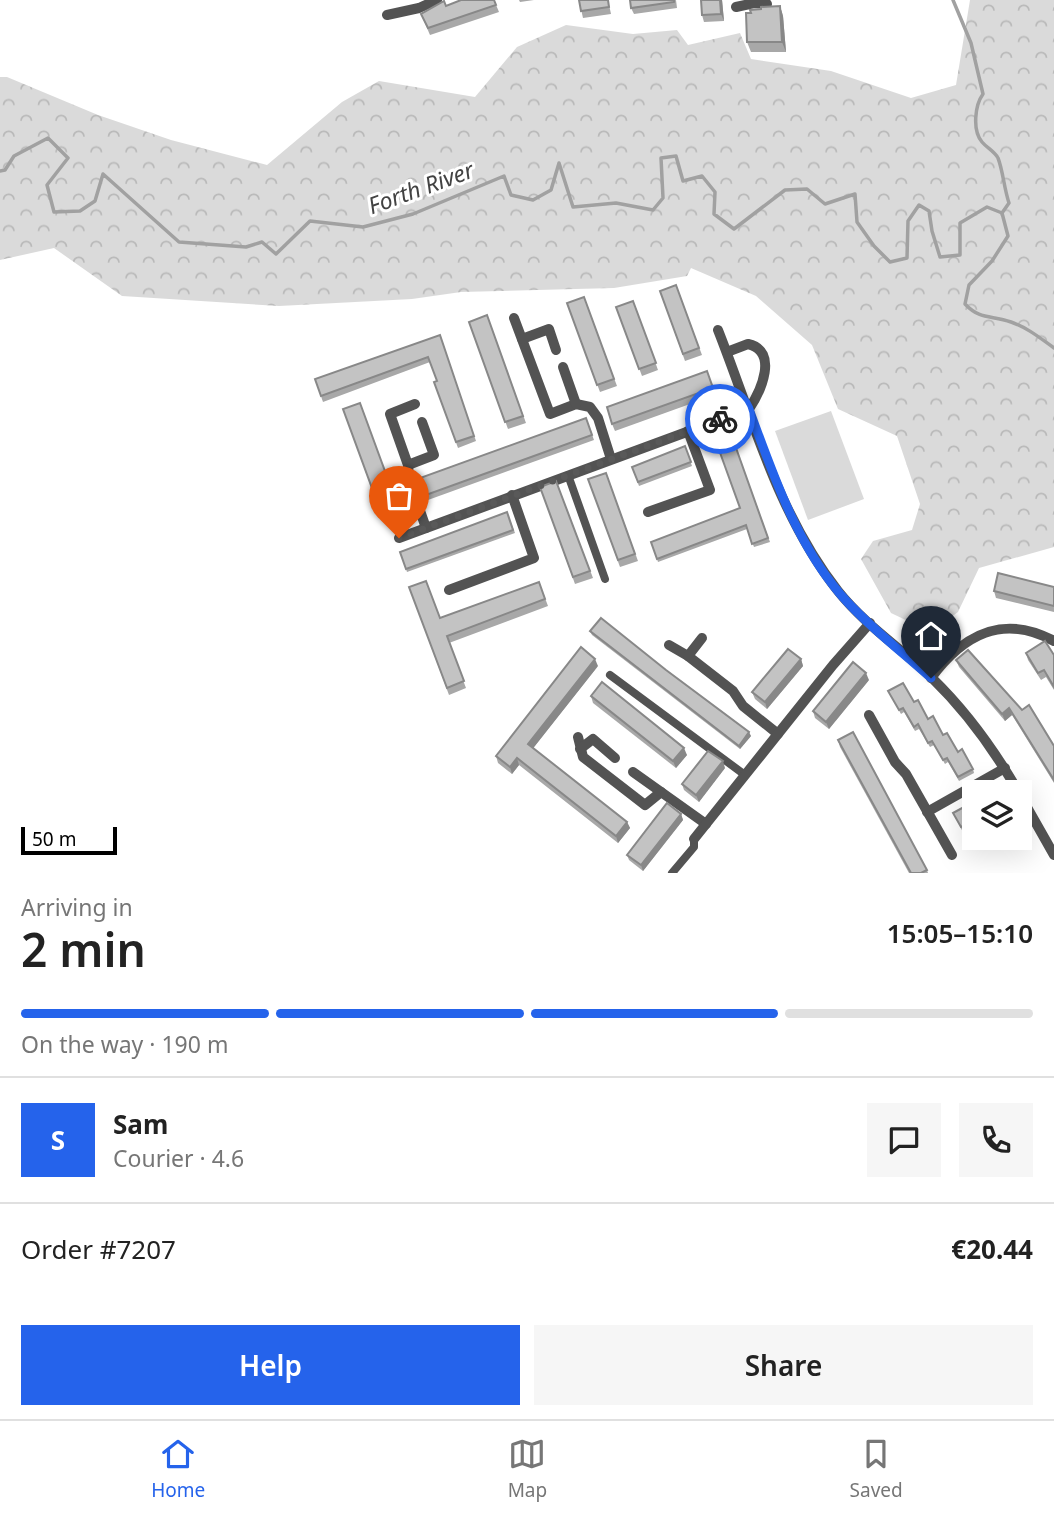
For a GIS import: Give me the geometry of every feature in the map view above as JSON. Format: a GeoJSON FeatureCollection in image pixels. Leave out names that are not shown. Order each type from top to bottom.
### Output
{"type":"FeatureCollection","features":[{"type":"Feature","properties":{"kind":"street"},"geometry":{"type":"LineString","coordinates":[[387,15],[406,5],[437,0]]}},
{"type":"Feature","properties":{"kind":"street"},"geometry":{"type":"LineString","coordinates":[[736,7],[754,2],[767,4]]}},
{"type":"Feature","properties":{"kind":"street"},"geometry":{"type":"LineString","coordinates":[[514,318],[550,414],[576,404],[584,404],[595,412],[611,459]]}},
{"type":"Feature","properties":{"kind":"street"},"geometry":{"type":"LineString","coordinates":[[522,339],[549,329],[556,350]]}},
{"type":"Feature","properties":{"kind":"street"},"geometry":{"type":"LineString","coordinates":[[718,330],[784,503],[807,547],[841,594],[931,678],[979,731],[1012,780]]}},
{"type":"Feature","properties":{"kind":"street"},"geometry":{"type":"LineString","coordinates":[[399,538],[749,409],[755,400],[766,357],[762,350],[748,344],[727,352]]}},
{"type":"Feature","properties":{"kind":"street"},"geometry":{"type":"LineString","coordinates":[[562,367],[576,404]]}},
{"type":"Feature","properties":{"kind":"street"},"geometry":{"type":"LineString","coordinates":[[415,404],[390,414],[426,527]]}},
{"type":"Feature","properties":{"kind":"street"},"geometry":{"type":"LineString","coordinates":[[408,465],[434,455],[422,422]]}},
{"type":"Feature","properties":{"kind":"street"},"geometry":{"type":"LineString","coordinates":[[648,512],[709,490],[688,431]]}},
{"type":"Feature","properties":{"kind":"street"},"geometry":{"type":"LineString","coordinates":[[568,474],[605,579]]}},
{"type":"Feature","properties":{"kind":"street"},"geometry":{"type":"LineString","coordinates":[[449,590],[534,558],[512,495]]}},
{"type":"Feature","properties":{"kind":"street"},"geometry":{"type":"LineString","coordinates":[[673,873],[694,847],[694,839],[833,665],[870,623]]}},
{"type":"Feature","properties":{"kind":"street"},"geometry":{"type":"LineString","coordinates":[[931,678],[960,645],[990,631],[1024,630],[1036,632],[1054,641]]}},
{"type":"Feature","properties":{"kind":"street"},"geometry":{"type":"LineString","coordinates":[[688,656],[702,638]]}},
{"type":"Feature","properties":{"kind":"street"},"geometry":{"type":"LineString","coordinates":[[669,645],[688,656],[733,691],[743,706],[778,734]]}},
{"type":"Feature","properties":{"kind":"street"},"geometry":{"type":"LineString","coordinates":[[610,675],[745,775]]}},
{"type":"Feature","properties":{"kind":"street"},"geometry":{"type":"LineString","coordinates":[[869,715],[952,855]]}},
{"type":"Feature","properties":{"kind":"street"},"geometry":{"type":"LineString","coordinates":[[578,737],[583,757],[646,805],[661,792]]}},
{"type":"Feature","properties":{"kind":"street"},"geometry":{"type":"LineString","coordinates":[[580,749],[593,739],[615,758]]}},
{"type":"Feature","properties":{"kind":"street"},"geometry":{"type":"LineString","coordinates":[[927,811],[1005,768]]}},
{"type":"Feature","properties":{"kind":"street"},"geometry":{"type":"LineString","coordinates":[[633,772],[706,824]]}},
{"type":"Feature","properties":{"kind":"street"},"geometry":{"type":"LineString","coordinates":[[1032,816],[1054,855]]}},
{"type":"Feature","properties":{"kind":"green space"},"geometry":{"type":"Polygon","coordinates":[[[970,0],[1054,0],[1054,547],[979,568],[958,612],[931,632],[891,613],[861,559],[873,541],[912,530],[920,504],[897,436],[838,409],[812,345],[756,296],[691,268],[687,276],[614,288],[461,292],[412,299],[279,306],[122,296],[54,248],[0,260],[0,77],[7,77],[98,115],[171,140],[267,165],[342,102],[379,81],[475,97],[517,47],[566,25],[633,34],[677,30],[688,45],[740,33],[751,59],[831,71],[911,98],[956,85],[970,0]]]}},
{"type":"Feature","properties":{"kind":"green space"},"geometry":{"type":"Polygon","coordinates":[[[831,411],[864,499],[808,520],[775,431],[831,411]]]}},
{"type":"Feature","properties":{"kind":"building"},"geometry":{"type":"Polygon","coordinates":[[[461,0],[494,0],[496,5],[428,28],[421,14],[444,1],[446,6],[461,0]]]}},
{"type":"Feature","properties":{"kind":"building"},"geometry":{"type":"Polygon","coordinates":[[[579,0],[608,0],[609,7],[581,11],[579,0]]]}},
{"type":"Feature","properties":{"kind":"building"},"geometry":{"type":"Polygon","coordinates":[[[630,0],[674,0],[674,2],[631,8],[630,0]]]}},
{"type":"Feature","properties":{"kind":"building"},"geometry":{"type":"Polygon","coordinates":[[[701,0],[720,0],[721,14],[702,15],[701,0]]]}},
{"type":"Feature","properties":{"kind":"building"},"geometry":{"type":"Polygon","coordinates":[[[780,6],[782,42],[747,42],[746,13],[761,7],[780,6]]]}},
{"type":"Feature","properties":{"kind":"building"},"geometry":{"type":"Polygon","coordinates":[[[676,285],[699,348],[683,354],[660,291],[676,285]]]}},
{"type":"Feature","properties":{"kind":"building"},"geometry":{"type":"Polygon","coordinates":[[[584,297],[614,379],[597,385],[567,303],[584,297]]]}},
{"type":"Feature","properties":{"kind":"building"},"geometry":{"type":"Polygon","coordinates":[[[633,301],[656,363],[639,369],[616,307],[633,301]]]}},
{"type":"Feature","properties":{"kind":"building"},"geometry":{"type":"Polygon","coordinates":[[[487,315],[523,416],[505,422],[469,322],[487,315]]]}},
{"type":"Feature","properties":{"kind":"building"},"geometry":{"type":"Polygon","coordinates":[[[440,335],[474,436],[456,442],[434,382],[437,381],[428,357],[321,396],[315,379],[440,335]]]}},
{"type":"Feature","properties":{"kind":"building"},"geometry":{"type":"Polygon","coordinates":[[[707,371],[713,388],[612,424],[607,407],[707,371]]]}},
{"type":"Feature","properties":{"kind":"building"},"geometry":{"type":"Polygon","coordinates":[[[360,403],[397,504],[380,510],[343,409],[360,403]]]}},
{"type":"Feature","properties":{"kind":"building"},"geometry":{"type":"Polygon","coordinates":[[[586,418],[592,435],[426,495],[420,478],[586,418]]]}},
{"type":"Feature","properties":{"kind":"building"},"geometry":{"type":"Polygon","coordinates":[[[730,431],[768,538],[752,544],[746,525],[657,559],[651,542],[740,508],[714,436],[730,431]]]}},
{"type":"Feature","properties":{"kind":"building"},"geometry":{"type":"Polygon","coordinates":[[[685,446],[691,462],[638,482],[632,467],[685,446]]]}},
{"type":"Feature","properties":{"kind":"building"},"geometry":{"type":"Polygon","coordinates":[[[606,473],[635,554],[618,560],[588,479],[606,473]]]}},
{"type":"Feature","properties":{"kind":"building"},"geometry":{"type":"Polygon","coordinates":[[[556,481],[590,571],[573,577],[540,487],[556,481]]]}},
{"type":"Feature","properties":{"kind":"building"},"geometry":{"type":"Polygon","coordinates":[[[507,512],[513,530],[406,569],[400,552],[507,512]]]}},
{"type":"Feature","properties":{"kind":"building"},"geometry":{"type":"Polygon","coordinates":[[[998,573],[1054,587],[1054,606],[994,591],[998,573]]]}},
{"type":"Feature","properties":{"kind":"building"},"geometry":{"type":"Polygon","coordinates":[[[426,581],[440,618],[539,582],[545,599],[447,636],[464,681],[447,688],[409,587],[426,581]]]}},
{"type":"Feature","properties":{"kind":"building"},"geometry":{"type":"Polygon","coordinates":[[[601,618],[749,732],[739,746],[590,631],[601,618]]]}},
{"type":"Feature","properties":{"kind":"building"},"geometry":{"type":"Polygon","coordinates":[[[1045,641],[1054,655],[1054,687],[1044,670],[1038,673],[1026,653],[1045,641]]]}},
{"type":"Feature","properties":{"kind":"building"},"geometry":{"type":"Polygon","coordinates":[[[581,647],[595,659],[528,744],[627,822],[616,836],[517,758],[510,767],[496,756],[581,647]]]}},
{"type":"Feature","properties":{"kind":"building"},"geometry":{"type":"Polygon","coordinates":[[[788,649],[801,659],[765,702],[752,692],[788,649]]]}},
{"type":"Feature","properties":{"kind":"building"},"geometry":{"type":"Polygon","coordinates":[[[968,650],[1022,710],[1029,705],[1054,746],[1054,780],[1009,708],[1002,714],[956,660],[968,650]]]}},
{"type":"Feature","properties":{"kind":"building"},"geometry":{"type":"Polygon","coordinates":[[[853,662],[866,673],[826,722],[813,711],[853,662]]]}},
{"type":"Feature","properties":{"kind":"building"},"geometry":{"type":"Polygon","coordinates":[[[602,682],[684,748],[673,761],[591,696],[602,682]]]}},
{"type":"Feature","properties":{"kind":"building"},"geometry":{"type":"Polygon","coordinates":[[[903,683],[914,702],[918,700],[928,719],[933,716],[943,735],[947,733],[958,752],[962,749],[973,769],[958,777],[947,758],[943,760],[932,741],[928,743],[918,724],[914,727],[903,708],[899,710],[888,691],[903,683]]]}},
{"type":"Feature","properties":{"kind":"building"},"geometry":{"type":"Polygon","coordinates":[[[853,732],[927,870],[911,873],[838,740],[853,732]]]}},
{"type":"Feature","properties":{"kind":"building"},"geometry":{"type":"Polygon","coordinates":[[[708,751],[723,761],[696,795],[682,784],[708,751]]]}},
{"type":"Feature","properties":{"kind":"building"},"geometry":{"type":"Polygon","coordinates":[[[667,803],[681,814],[641,865],[627,855],[667,803]]]}},
{"type":"Feature","properties":{"kind":"building"},"geometry":{"type":"Polygon","coordinates":[[[962,808],[962,826],[961,827],[953,813],[962,808]]]}},
{"type":"Feature","properties":{"kind":"waterway"},"geometry":{"type":"LineString","coordinates":[[953,0],[971,43],[983,94],[977,111],[977,131],[982,142],[995,153],[1001,168],[1009,203],[1002,213]]}},
{"type":"Feature","properties":{"kind":"waterway","name":"Forth River"},"geometry":{"type":"LineString","coordinates":[[0,171],[5,170],[14,156],[48,138],[68,158],[47,185],[54,212],[80,211],[95,201],[103,174],[179,242],[246,247],[262,242],[276,254],[310,221],[363,227],[413,214],[504,176],[511,195],[533,200],[551,190],[559,163],[573,207],[616,203],[653,210],[663,198],[661,158],[676,156],[683,181],[702,176],[715,192],[714,214],[734,229],[785,190],[807,189],[825,204],[855,194],[857,222],[874,246],[890,262],[907,258],[908,221],[919,205],[929,211],[940,257],[960,255],[960,223],[987,207],[1002,213]]}},
{"type":"Feature","properties":{"kind":"waterway","name":"Forth River"},"geometry":{"type":"LineString","coordinates":[[1002,213],[1008,236],[992,261],[969,285],[965,304],[981,315],[1023,327],[1054,348]]}},
{"type":"Feature","properties":{"kind":"way so far"},"geometry":{"type":"LineString","coordinates":[[399,538],[720,419]]}},
{"type":"Feature","properties":{"kind":"route"},"geometry":{"type":"LineString","coordinates":[[720,419],[749,409],[784,503],[816,560],[855,610],[931,678]]}}]}
